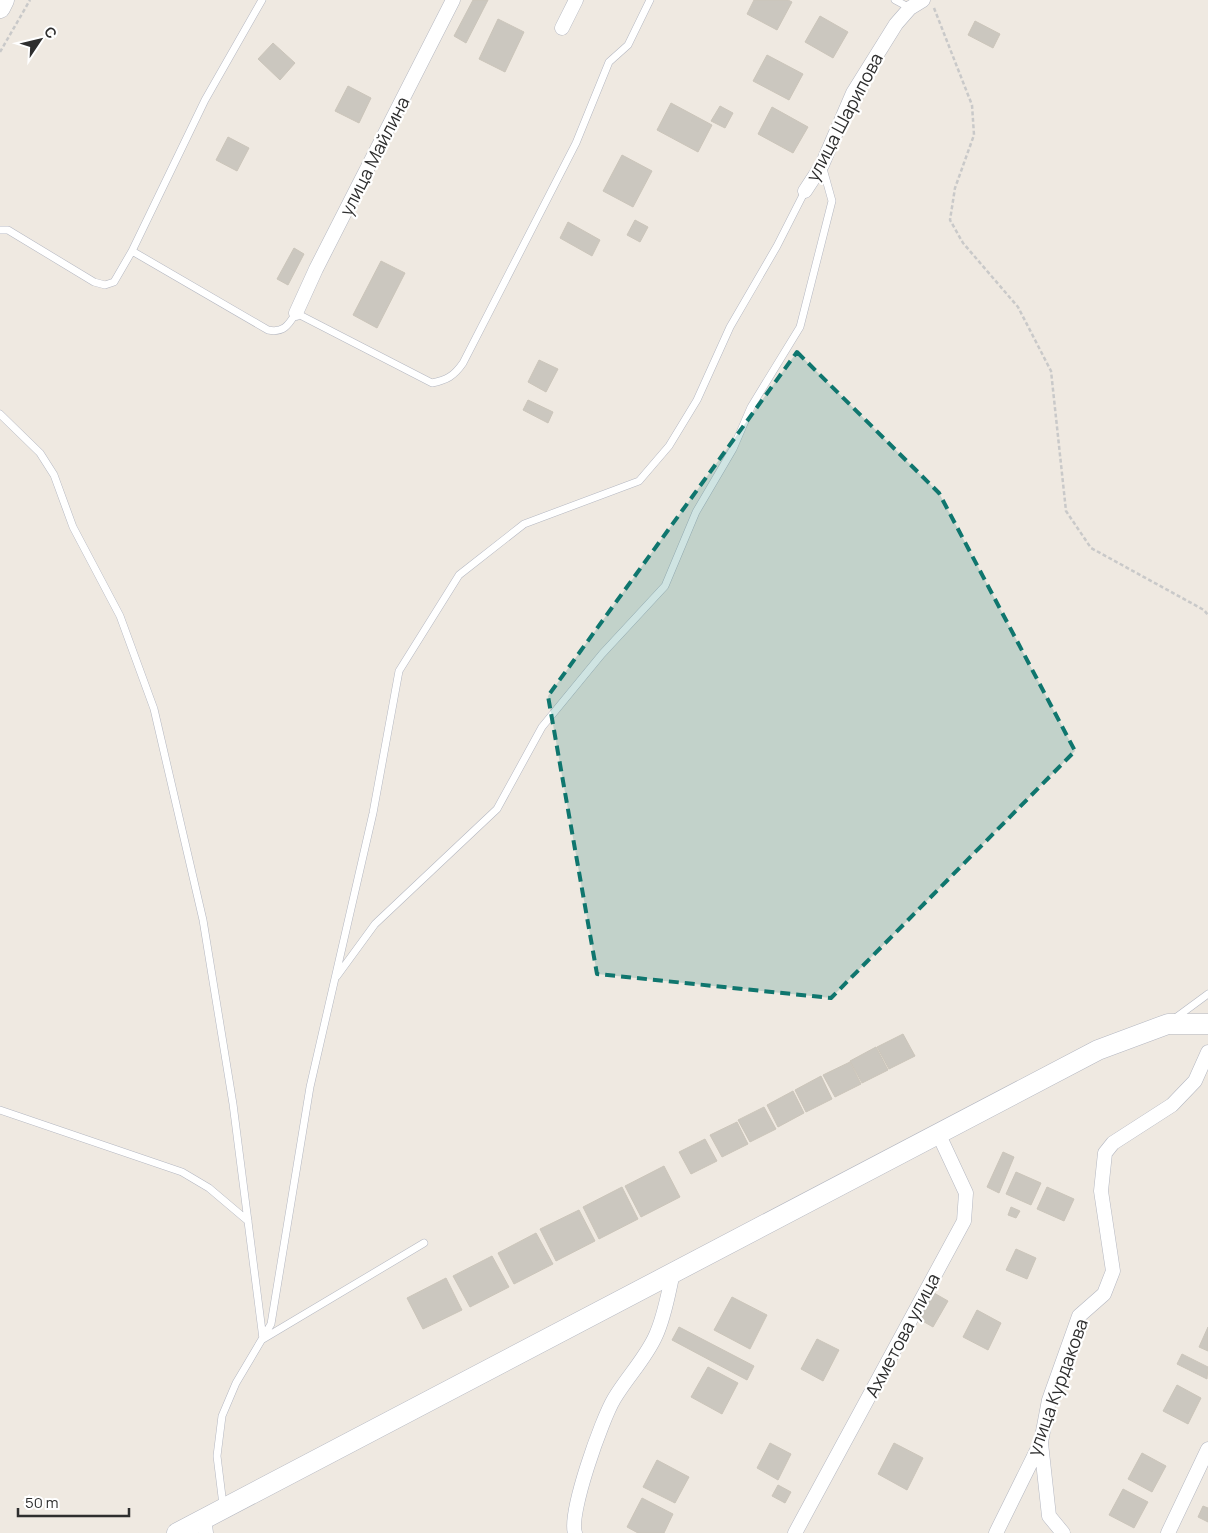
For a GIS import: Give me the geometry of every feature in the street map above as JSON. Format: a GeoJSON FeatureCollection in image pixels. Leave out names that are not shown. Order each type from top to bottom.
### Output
{"type":"FeatureCollection","features":[{"type":"Feature","properties":{"kind":"street"},"geometry":{"type":"LineString","coordinates":[[0,8],[4,0]]}},
{"type":"Feature","properties":{"kind":"street","name":"улица Майлина"},"geometry":{"type":"LineString","coordinates":[[296,313],[452,0]]}},
{"type":"Feature","properties":{"kind":"street"},"geometry":{"type":"LineString","coordinates":[[562,28],[576,0]]}},
{"type":"Feature","properties":{"kind":"street","name":"улица Шарипова"},"geometry":{"type":"LineString","coordinates":[[805,191],[822,165],[853,93],[896,24],[910,8],[923,0]]}},
{"type":"Feature","properties":{"kind":"street"},"geometry":{"type":"LineString","coordinates":[[177,1533],[205,1525],[223,1509],[1098,1050],[1168,1024],[1208,1024]]}},
{"type":"Feature","properties":{"kind":"street","name":"улица Курдакова"},"geometry":{"type":"LineString","coordinates":[[996,1533],[1041,1442],[1049,1400],[1079,1316],[1104,1294],[1112,1272],[1101,1191],[1105,1154],[1113,1143],[1172,1105],[1195,1081],[1208,1052]]}},
{"type":"Feature","properties":{"kind":"street","name":"Ахметова улица"},"geometry":{"type":"LineString","coordinates":[[795,1533],[964,1221],[966,1193],[938,1133]]}},
{"type":"Feature","properties":{"kind":"street"},"geometry":{"type":"LineString","coordinates":[[575,1533],[573,1522],[587,1469],[608,1411],[656,1338],[664,1317],[673,1273]]}},
{"type":"Feature","properties":{"kind":"street"},"geometry":{"type":"LineString","coordinates":[[1041,1442],[1049,1516],[1063,1533]]}},
{"type":"Feature","properties":{"kind":"street"},"geometry":{"type":"LineString","coordinates":[[1168,1533],[1208,1449]]}},
{"type":"Feature","properties":{"kind":"lane"},"geometry":{"type":"LineString","coordinates":[[0,230],[8,230],[94,282],[105,285],[114,282],[132,251],[205,100],[262,0]]}},
{"type":"Feature","properties":{"kind":"lane"},"geometry":{"type":"LineString","coordinates":[[132,251],[268,330],[278,332],[288,327],[296,313],[432,382],[444,380],[455,374],[515,264],[572,152],[609,62],[628,45],[650,0]]}},
{"type":"Feature","properties":{"kind":"lane"},"geometry":{"type":"LineString","coordinates":[[895,0],[910,8]]}},
{"type":"Feature","properties":{"kind":"lane"},"geometry":{"type":"LineString","coordinates":[[335,979],[375,924],[497,809],[542,727],[602,654],[665,586],[696,512],[734,449],[751,407],[800,327],[832,201],[822,165]]}},
{"type":"Feature","properties":{"kind":"lane"},"geometry":{"type":"LineString","coordinates":[[223,1509],[217,1456],[222,1416],[236,1383],[271,1324],[310,1087],[373,813],[399,671],[459,575],[524,524],[640,481],[669,446],[697,400],[730,328],[777,246],[805,191]]}},
{"type":"Feature","properties":{"kind":"lane"},"geometry":{"type":"LineString","coordinates":[[0,414],[40,453],[54,475],[73,527],[120,616],[154,708],[203,920],[233,1104],[263,1339]]}},
{"type":"Feature","properties":{"kind":"lane"},"geometry":{"type":"LineString","coordinates":[[1168,1024],[1208,994]]}},
{"type":"Feature","properties":{"kind":"lane"},"geometry":{"type":"LineString","coordinates":[[0,1110],[182,1172],[209,1188],[248,1222]]}},
{"type":"Feature","properties":{"kind":"lane"},"geometry":{"type":"LineString","coordinates":[[263,1339],[424,1244]]}},
{"type":"Feature","properties":{"kind":"path"},"geometry":{"type":"LineString","coordinates":[[0,52],[30,0]]}},
{"type":"Feature","properties":{"kind":"path"},"geometry":{"type":"LineString","coordinates":[[931,0],[972,105],[974,135],[955,188],[950,220],[963,243],[1018,308],[1052,371],[1066,511],[1091,548],[1204,610],[1208,615]]}},
{"type":"Feature","properties":{"kind":"highlighted area"},"geometry":{"type":"Polygon","coordinates":[[[797,352],[939,493],[1075,751],[831,998],[597,974],[548,696],[797,352]]]}},
{"type":"Feature","properties":{"kind":"building"},"geometry":{"type":"Polygon","coordinates":[[[473,0],[488,0],[466,43],[454,36],[473,0]]]}},
{"type":"Feature","properties":{"kind":"building"},"geometry":{"type":"Polygon","coordinates":[[[754,0],[788,0],[792,2],[777,30],[747,14],[754,0]]]}},
{"type":"Feature","properties":{"kind":"building"},"geometry":{"type":"Polygon","coordinates":[[[820,16],[848,32],[833,58],[805,42],[820,16]]]}},
{"type":"Feature","properties":{"kind":"building"},"geometry":{"type":"Polygon","coordinates":[[[498,19],[524,32],[505,72],[479,59],[498,19]]]}},
{"type":"Feature","properties":{"kind":"building"},"geometry":{"type":"Polygon","coordinates":[[[975,21],[1000,34],[993,48],[968,35],[975,21]]]}},
{"type":"Feature","properties":{"kind":"building"},"geometry":{"type":"Polygon","coordinates":[[[273,43],[295,63],[280,80],[258,59],[273,43]]]}},
{"type":"Feature","properties":{"kind":"building"},"geometry":{"type":"Polygon","coordinates":[[[767,55],[803,74],[789,100],[753,81],[767,55]]]}},
{"type":"Feature","properties":{"kind":"building"},"geometry":{"type":"Polygon","coordinates":[[[348,86],[371,98],[359,123],[335,111],[348,86]]]}},
{"type":"Feature","properties":{"kind":"building"},"geometry":{"type":"Polygon","coordinates":[[[671,103],[712,125],[698,152],[657,130],[671,103]]]}},
{"type":"Feature","properties":{"kind":"building"},"geometry":{"type":"Polygon","coordinates":[[[720,106],[733,113],[725,128],[711,121],[720,106]]]}},
{"type":"Feature","properties":{"kind":"building"},"geometry":{"type":"Polygon","coordinates":[[[772,107],[808,127],[793,153],[758,134],[772,107]]]}},
{"type":"Feature","properties":{"kind":"building"},"geometry":{"type":"Polygon","coordinates":[[[228,137],[249,148],[237,171],[216,160],[228,137]]]}},
{"type":"Feature","properties":{"kind":"building"},"geometry":{"type":"Polygon","coordinates":[[[622,155],[652,171],[633,207],[603,191],[622,155]]]}},
{"type":"Feature","properties":{"kind":"building"},"geometry":{"type":"Polygon","coordinates":[[[635,220],[648,227],[640,242],[627,235],[635,220]]]}},
{"type":"Feature","properties":{"kind":"building"},"geometry":{"type":"Polygon","coordinates":[[[568,222],[600,240],[592,256],[560,238],[568,222]]]}},
{"type":"Feature","properties":{"kind":"building"},"geometry":{"type":"Polygon","coordinates":[[[294,248],[304,254],[288,285],[277,279],[294,248]]]}},
{"type":"Feature","properties":{"kind":"building"},"geometry":{"type":"Polygon","coordinates":[[[381,261],[405,273],[377,328],[353,315],[381,261]]]}},
{"type":"Feature","properties":{"kind":"building"},"geometry":{"type":"Polygon","coordinates":[[[539,360],[558,369],[546,392],[528,382],[539,360]]]}},
{"type":"Feature","properties":{"kind":"building"},"geometry":{"type":"Polygon","coordinates":[[[528,400],[553,412],[548,423],[523,410],[528,400]]]}},
{"type":"Feature","properties":{"kind":"building"},"geometry":{"type":"Polygon","coordinates":[[[903,1034],[915,1056],[889,1069],[877,1047],[903,1034]]]}},
{"type":"Feature","properties":{"kind":"building"},"geometry":{"type":"Polygon","coordinates":[[[876,1047],[888,1070],[862,1083],[850,1061],[876,1047]]]}},
{"type":"Feature","properties":{"kind":"building"},"geometry":{"type":"Polygon","coordinates":[[[850,1062],[861,1084],[835,1097],[823,1075],[850,1062]]]}},
{"type":"Feature","properties":{"kind":"building"},"geometry":{"type":"Polygon","coordinates":[[[821,1076],[832,1099],[806,1112],[795,1090],[821,1076]]]}},
{"type":"Feature","properties":{"kind":"building"},"geometry":{"type":"Polygon","coordinates":[[[793,1091],[804,1113],[778,1127],[767,1105],[793,1091]]]}},
{"type":"Feature","properties":{"kind":"building"},"geometry":{"type":"Polygon","coordinates":[[[764,1107],[776,1129],[750,1142],[738,1120],[764,1107]]]}},
{"type":"Feature","properties":{"kind":"building"},"geometry":{"type":"Polygon","coordinates":[[[737,1122],[748,1144],[722,1157],[710,1135],[737,1122]]]}},
{"type":"Feature","properties":{"kind":"building"},"geometry":{"type":"Polygon","coordinates":[[[705,1139],[717,1161],[691,1174],[679,1152],[705,1139]]]}},
{"type":"Feature","properties":{"kind":"building"},"geometry":{"type":"Polygon","coordinates":[[[1003,1152],[1014,1157],[999,1193],[987,1187],[1003,1152]]]}},
{"type":"Feature","properties":{"kind":"building"},"geometry":{"type":"Polygon","coordinates":[[[664,1166],[680,1197],[641,1217],[625,1186],[664,1166]]]}},
{"type":"Feature","properties":{"kind":"building"},"geometry":{"type":"Polygon","coordinates":[[[1016,1172],[1041,1183],[1031,1205],[1006,1194],[1016,1172]]]}},
{"type":"Feature","properties":{"kind":"building"},"geometry":{"type":"Polygon","coordinates":[[[622,1187],[638,1219],[599,1239],[583,1207],[622,1187]]]}},
{"type":"Feature","properties":{"kind":"building"},"geometry":{"type":"Polygon","coordinates":[[[1047,1187],[1074,1199],[1064,1221],[1037,1209],[1047,1187]]]}},
{"type":"Feature","properties":{"kind":"building"},"geometry":{"type":"Polygon","coordinates":[[[1011,1207],[1020,1211],[1016,1218],[1008,1215],[1011,1207]]]}},
{"type":"Feature","properties":{"kind":"building"},"geometry":{"type":"Polygon","coordinates":[[[579,1210],[595,1241],[556,1261],[540,1229],[579,1210]]]}},
{"type":"Feature","properties":{"kind":"building"},"geometry":{"type":"Polygon","coordinates":[[[536,1233],[553,1264],[514,1284],[498,1253],[536,1233]]]}},
{"type":"Feature","properties":{"kind":"building"},"geometry":{"type":"Polygon","coordinates":[[[1016,1249],[1036,1258],[1027,1279],[1006,1270],[1016,1249]]]}},
{"type":"Feature","properties":{"kind":"building"},"geometry":{"type":"Polygon","coordinates":[[[492,1256],[509,1287],[470,1307],[453,1276],[492,1256]]]}},
{"type":"Feature","properties":{"kind":"building"},"geometry":{"type":"Polygon","coordinates":[[[446,1278],[462,1310],[423,1329],[407,1298],[446,1278]]]}},
{"type":"Feature","properties":{"kind":"building"},"geometry":{"type":"Polygon","coordinates":[[[934,1293],[948,1301],[933,1327],[919,1319],[934,1293]]]}},
{"type":"Feature","properties":{"kind":"building"},"geometry":{"type":"Polygon","coordinates":[[[732,1297],[767,1315],[750,1349],[714,1330],[732,1297]]]}},
{"type":"Feature","properties":{"kind":"building"},"geometry":{"type":"Polygon","coordinates":[[[977,1310],[1001,1323],[988,1350],[963,1337],[977,1310]]]}},
{"type":"Feature","properties":{"kind":"building"},"geometry":{"type":"Polygon","coordinates":[[[679,1327],[754,1366],[747,1380],[672,1340],[679,1327]]]}},
{"type":"Feature","properties":{"kind":"building"},"geometry":{"type":"Polygon","coordinates":[[[1208,1327],[1208,1351],[1199,1347],[1208,1327]]]}},
{"type":"Feature","properties":{"kind":"building"},"geometry":{"type":"Polygon","coordinates":[[[817,1339],[839,1350],[823,1381],[801,1369],[817,1339]]]}},
{"type":"Feature","properties":{"kind":"building"},"geometry":{"type":"Polygon","coordinates":[[[1182,1354],[1208,1367],[1207,1379],[1177,1364],[1182,1354]]]}},
{"type":"Feature","properties":{"kind":"building"},"geometry":{"type":"Polygon","coordinates":[[[708,1367],[738,1383],[722,1414],[691,1397],[708,1367]]]}},
{"type":"Feature","properties":{"kind":"building"},"geometry":{"type":"Polygon","coordinates":[[[1177,1385],[1201,1398],[1188,1424],[1163,1411],[1177,1385]]]}},
{"type":"Feature","properties":{"kind":"building"},"geometry":{"type":"Polygon","coordinates":[[[770,1443],[791,1454],[778,1480],[757,1468],[770,1443]]]}},
{"type":"Feature","properties":{"kind":"building"},"geometry":{"type":"Polygon","coordinates":[[[894,1443],[923,1458],[907,1490],[878,1474],[894,1443]]]}},
{"type":"Feature","properties":{"kind":"building"},"geometry":{"type":"Polygon","coordinates":[[[1142,1453],[1166,1466],[1152,1492],[1128,1479],[1142,1453]]]}},
{"type":"Feature","properties":{"kind":"building"},"geometry":{"type":"Polygon","coordinates":[[[657,1460],[689,1477],[675,1503],[643,1487],[657,1460]]]}},
{"type":"Feature","properties":{"kind":"building"},"geometry":{"type":"Polygon","coordinates":[[[778,1485],[791,1492],[785,1503],[772,1496],[778,1485]]]}},
{"type":"Feature","properties":{"kind":"building"},"geometry":{"type":"Polygon","coordinates":[[[1123,1489],[1148,1502],[1134,1528],[1109,1515],[1123,1489]]]}},
{"type":"Feature","properties":{"kind":"building"},"geometry":{"type":"Polygon","coordinates":[[[642,1498],[673,1514],[664,1533],[638,1533],[627,1527],[642,1498]]]}},
{"type":"Feature","properties":{"kind":"building"},"geometry":{"type":"Polygon","coordinates":[[[1203,1506],[1208,1508],[1208,1522],[1198,1517],[1203,1506]]]}}]}
